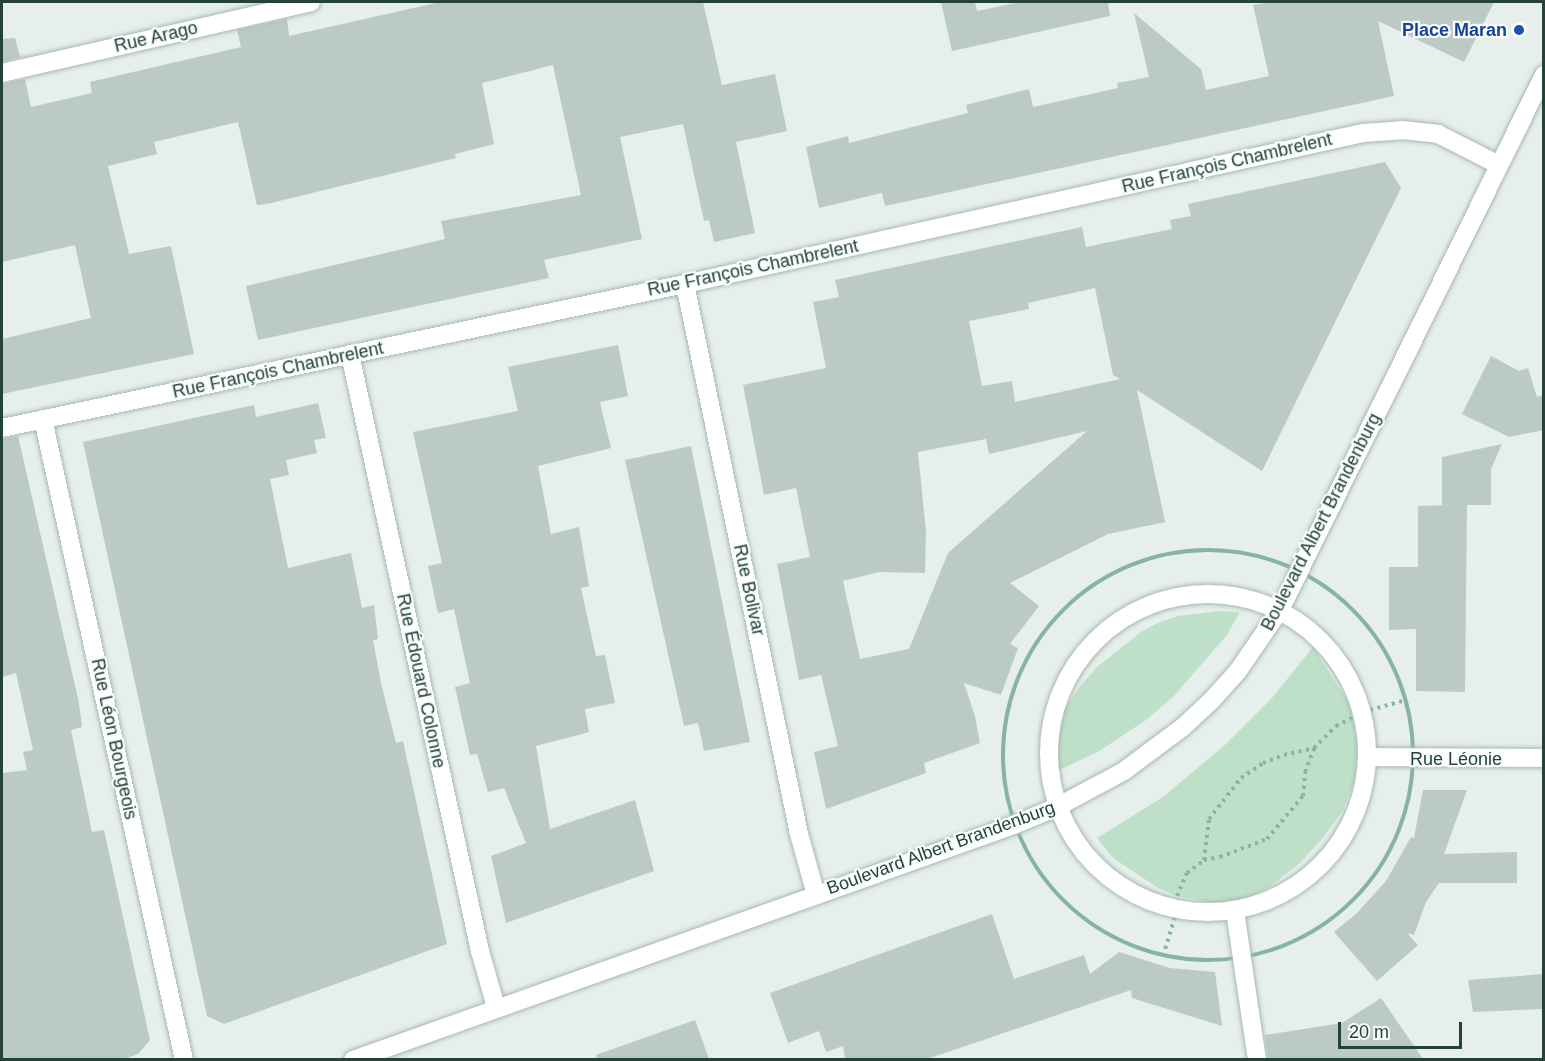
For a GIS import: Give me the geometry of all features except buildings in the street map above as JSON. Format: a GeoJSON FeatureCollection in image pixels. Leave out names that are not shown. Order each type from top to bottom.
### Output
{"type":"FeatureCollection","features":[{"type":"Feature","properties":{"kind":"street","name":"Rue Arago"},"geometry":{"type":"LineString","coordinates":[[2,73],[311,2]]}},
{"type":"Feature","properties":{"kind":"street","name":"Boulevard Albert Brandenburg"},"geometry":{"type":"LineString","coordinates":[[353,1059],[1014,825],[1057,807],[1124,771],[1183,727],[1211,701],[1238,670],[1280,610],[1544,75]]}},
{"type":"Feature","properties":{"kind":"street","name":"Rue François Chambrelent"},"geometry":{"type":"LineString","coordinates":[[2,428],[685,284],[1363,133],[1402,130],[1438,134],[1499,165]]}},
{"type":"Feature","properties":{"kind":"street","name":"Rue Bolivar"},"geometry":{"type":"LineString","coordinates":[[685,284],[799,834],[816,894]]}},
{"type":"Feature","properties":{"kind":"street","name":"Rue Édouard Colonne"},"geometry":{"type":"LineString","coordinates":[[350,354],[480,951],[496,1007]]}},
{"type":"Feature","properties":{"kind":"street","name":"Rue Léon Bourgeois"},"geometry":{"type":"LineString","coordinates":[[44,419],[184,1059]]}},
{"type":"Feature","properties":{"kind":"street"},"geometry":{"type":"LineString","coordinates":[[1214,593],[1248,598],[1280,610],[1303,624],[1335,655],[1354,686],[1363,712],[1368,757],[1363,793],[1350,827],[1329,858],[1302,883],[1270,900],[1235,911],[1196,913],[1145,901],[1116,884],[1100,870],[1071,836],[1057,807],[1049,773],[1049,739],[1056,705],[1070,673],[1090,646],[1116,623],[1146,606],[1179,596],[1214,593]]}},
{"type":"Feature","properties":{"kind":"street","name":"Rue Léonie"},"geometry":{"type":"LineString","coordinates":[[1368,757],[1544,758]]}},
{"type":"Feature","properties":{"kind":"street"},"geometry":{"type":"LineString","coordinates":[[1235,911],[1257,1059]]}},
{"type":"Feature","properties":{"kind":"path"},"geometry":{"type":"LineString","coordinates":[[1215,549],[1259,556],[1301,571],[1330,589],[1356,611],[1370,629],[1395,667],[1406,700],[1412,729],[1414,759],[1410,795],[1400,828],[1384,861],[1363,889],[1338,914],[1309,934],[1276,948],[1242,957],[1216,960],[1163,956],[1108,935],[1084,918],[1042,876],[1014,825],[1004,782],[1004,748],[1012,694],[1030,653],[1056,617],[1089,588],[1118,571],[1171,553],[1215,549]]}},
{"type":"Feature","properties":{"kind":"path"},"geometry":{"type":"LineString","coordinates":[[1163,956],[1177,910],[1177,896],[1187,873],[1204,860],[1220,857],[1267,839],[1303,796],[1305,772],[1314,748],[1336,726],[1363,712],[1406,700]]}},
{"type":"Feature","properties":{"kind":"path"},"geometry":{"type":"LineString","coordinates":[[1204,860],[1209,819],[1241,778],[1263,764],[1284,755],[1314,748]]}},
{"type":"Feature","properties":{"kind":"green space"},"geometry":{"type":"Polygon","coordinates":[[[1219,611],[1240,612],[1227,635],[1173,697],[1146,720],[1101,750],[1060,770],[1055,765],[1051,750],[1053,734],[1063,712],[1080,686],[1097,667],[1141,632],[1160,622],[1178,616],[1219,611]]]}},
{"type":"Feature","properties":{"kind":"green space"},"geometry":{"type":"Polygon","coordinates":[[[1313,647],[1348,702],[1358,749],[1354,782],[1343,810],[1323,838],[1299,864],[1269,887],[1242,901],[1217,903],[1177,896],[1158,888],[1113,858],[1097,838],[1163,797],[1226,744],[1272,698],[1313,647]]]}},
{"type":"Feature","properties":{"kind":"place","name":"Place Maran"},"geometry":{"type":"Point","coordinates":[1519,30]}}]}
